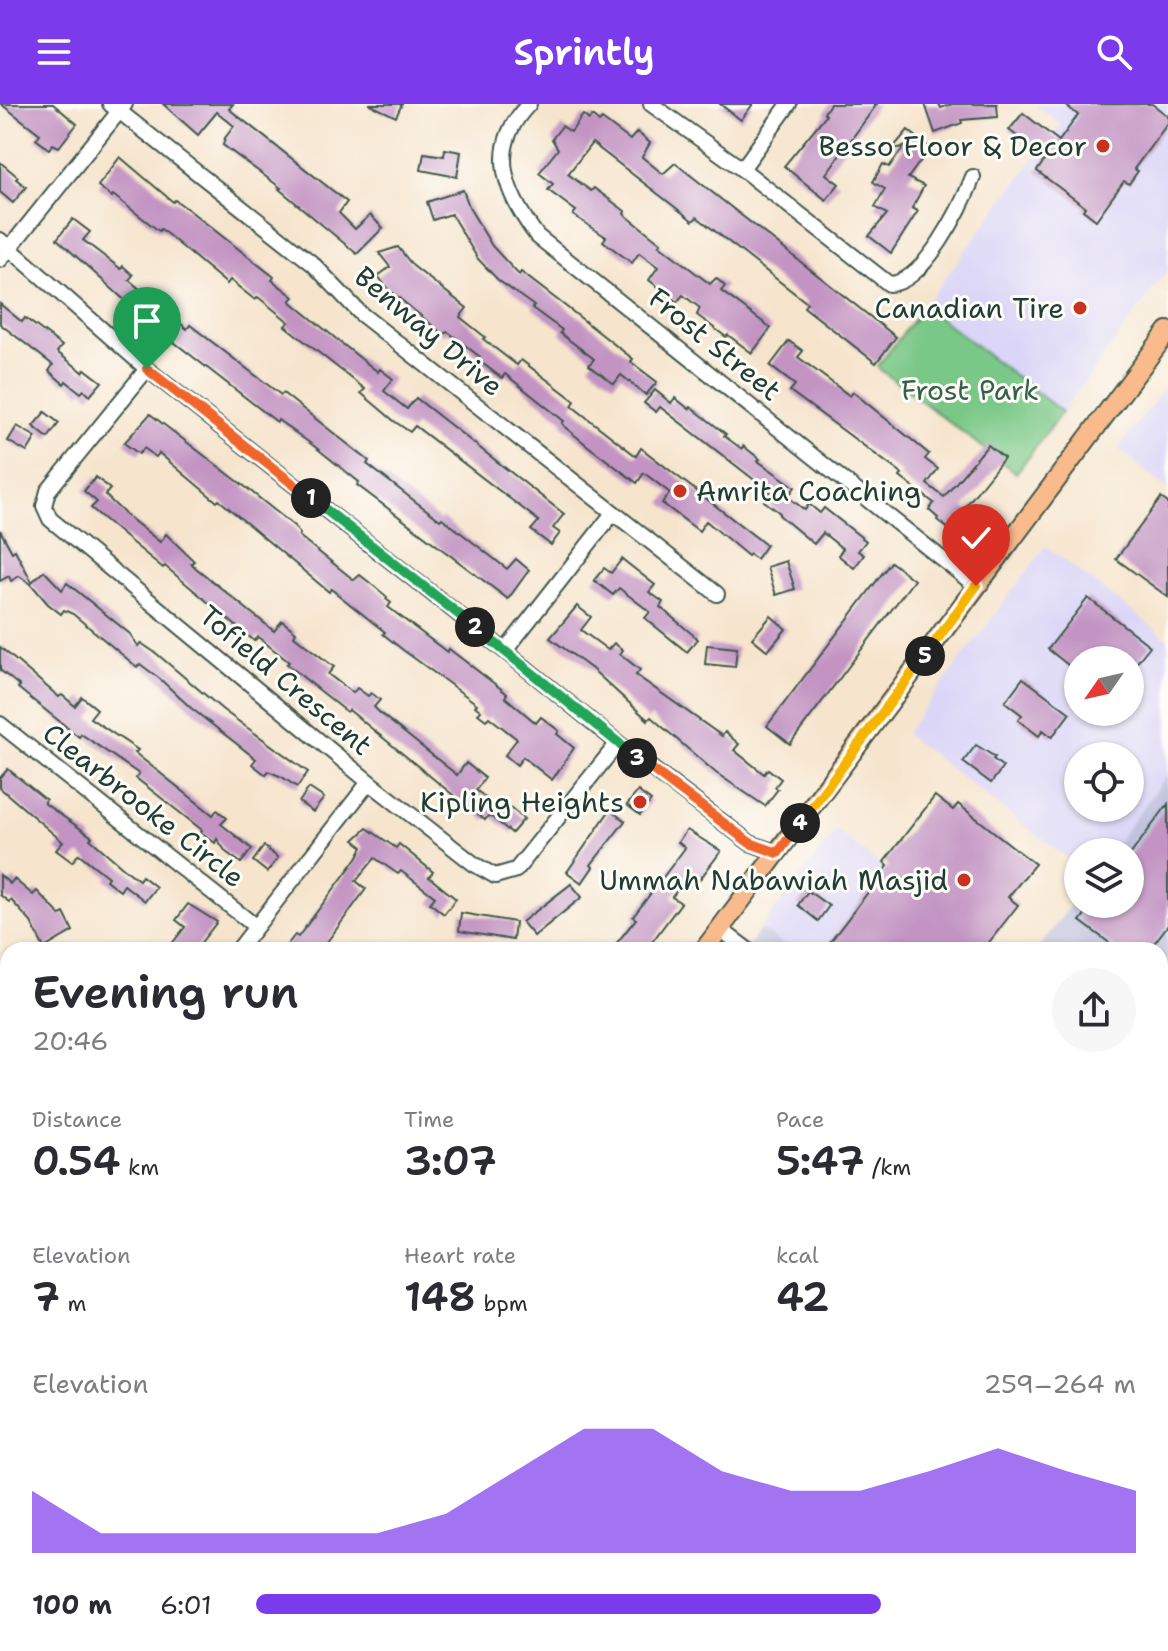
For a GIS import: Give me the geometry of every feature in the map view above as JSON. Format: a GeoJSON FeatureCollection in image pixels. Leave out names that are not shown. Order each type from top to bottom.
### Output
{"type":"FeatureCollection","features":[{"type":"Feature","properties":{"kind":"main road"},"geometry":{"type":"LineString","coordinates":[[710,942],[1168,331]]}},
{"type":"Feature","properties":{"kind":"street","name":"Frost Street"},"geometry":{"type":"LineString","coordinates":[[529,104],[515,119],[503,153],[507,183],[516,208],[537,236],[976,586]]}},
{"type":"Feature","properties":{"kind":"street"},"geometry":{"type":"LineString","coordinates":[[651,104],[742,169],[889,284],[896,284],[913,275],[959,212],[973,177]]}},
{"type":"Feature","properties":{"kind":"street"},"geometry":{"type":"LineString","coordinates":[[742,169],[789,104]]}},
{"type":"Feature","properties":{"kind":"street"},"geometry":{"type":"LineString","coordinates":[[118,107],[3,249],[147,369],[618,743],[750,843],[778,853]]}},
{"type":"Feature","properties":{"kind":"street","name":"Benway Drive"},"geometry":{"type":"LineString","coordinates":[[118,107],[313,264],[361,314],[717,594]]}},
{"type":"Feature","properties":{"kind":"street","name":"Tofield Crescent"},"geometry":{"type":"LineString","coordinates":[[147,369],[48,491],[44,506],[50,519],[369,782],[474,864],[495,876],[516,870],[618,743]]}},
{"type":"Feature","properties":{"kind":"street"},"geometry":{"type":"LineString","coordinates":[[505,651],[613,513]]}},
{"type":"Feature","properties":{"kind":"street","name":"Clearbrooke Circle"},"geometry":{"type":"LineString","coordinates":[[0,724],[255,926]]}},
{"type":"Feature","properties":{"kind":"street","name":"Clearbrooke Circle"},"geometry":{"type":"LineString","coordinates":[[244,942],[369,782]]}},
{"type":"Feature","properties":{"kind":"street"},"geometry":{"type":"LineString","coordinates":[[720,929],[737,942]]}},
{"type":"Feature","properties":{"kind":"shaded area"},"geometry":{"type":"Polygon","coordinates":[[[1035,104],[1168,104],[1168,270],[1062,412],[924,306],[1060,124],[1035,104]]]}},
{"type":"Feature","properties":{"kind":"shaded area"},"geometry":{"type":"Polygon","coordinates":[[[1168,384],[1168,490],[1118,448],[1168,384]]]}},
{"type":"Feature","properties":{"kind":"shaded area"},"geometry":{"type":"Polygon","coordinates":[[[1046,546],[1168,639],[1168,773],[1144,806],[1144,742],[1064,742],[1064,822],[1132,822],[1120,838],[1064,838],[1064,855],[905,734],[1046,546]]]}},
{"type":"Feature","properties":{"kind":"shaded area"},"geometry":{"type":"Polygon","coordinates":[[[1168,773],[1168,942],[1043,942],[1064,914],[1064,918],[1144,918],[1144,838],[1120,838],[1132,822],[1144,822],[1144,806],[1168,773]]]}},
{"type":"Feature","properties":{"kind":"shaded area"},"geometry":{"type":"Polygon","coordinates":[[[836,830],[911,890],[873,942],[780,942],[761,929],[836,830]]]}},
{"type":"Feature","properties":{"kind":"shaded area"},"geometry":{"type":"Polygon","coordinates":[[[761,929],[780,942],[751,942],[761,929]]]}},
{"type":"Feature","properties":{"kind":"green space","name":"Frost Park"},"geometry":{"type":"Polygon","coordinates":[[[924,306],[1062,412],[1016,473],[877,367],[924,306]]]}},
{"type":"Feature","properties":{"kind":"building"},"geometry":{"type":"Polygon","coordinates":[[[1,104],[53,104],[77,124],[59,147],[53,144],[49,149],[36,139],[40,134],[1,104]]]}},
{"type":"Feature","properties":{"kind":"building"},"geometry":{"type":"Polygon","coordinates":[[[163,104],[233,104],[229,109],[347,202],[339,213],[355,229],[370,215],[383,228],[357,254],[281,188],[223,145],[234,126],[217,112],[198,135],[163,104]]]}},
{"type":"Feature","properties":{"kind":"building"},"geometry":{"type":"Polygon","coordinates":[[[369,104],[402,104],[396,117],[369,104]]]}},
{"type":"Feature","properties":{"kind":"building"},"geometry":{"type":"Polygon","coordinates":[[[720,104],[753,104],[741,120],[720,104]]]}},
{"type":"Feature","properties":{"kind":"building"},"geometry":{"type":"Polygon","coordinates":[[[830,104],[877,104],[826,174],[839,184],[826,200],[784,166],[826,115],[824,113],[830,104]]]}},
{"type":"Feature","properties":{"kind":"building"},"geometry":{"type":"Polygon","coordinates":[[[925,104],[939,104],[941,108],[952,104],[997,104],[998,117],[961,120],[962,123],[935,133],[925,104]]]}},
{"type":"Feature","properties":{"kind":"building","name":"Besso Floor & Decor"},"geometry":{"type":"Polygon","coordinates":[[[1064,104],[1152,104],[1168,116],[1168,123],[1134,169],[1138,171],[1129,184],[1124,181],[1096,220],[1083,210],[1085,207],[1037,171],[1046,158],[1009,130],[1023,113],[1059,141],[1078,115],[1064,104]]]}},
{"type":"Feature","properties":{"kind":"building"},"geometry":{"type":"Polygon","coordinates":[[[583,115],[589,120],[592,116],[599,122],[602,119],[630,140],[637,132],[650,143],[642,157],[663,174],[675,163],[896,337],[876,363],[804,307],[807,303],[697,217],[693,221],[592,143],[568,174],[591,191],[594,188],[625,211],[624,214],[661,243],[659,245],[710,284],[716,278],[725,286],[721,291],[771,328],[752,353],[697,315],[700,308],[683,295],[677,302],[649,280],[658,267],[639,253],[632,263],[603,241],[606,237],[573,215],[576,211],[548,190],[553,184],[539,173],[558,149],[552,139],[562,126],[571,132],[583,115]]]}},
{"type":"Feature","properties":{"kind":"building"},"geometry":{"type":"Polygon","coordinates":[[[908,130],[930,148],[908,178],[924,186],[912,208],[918,211],[891,253],[869,236],[887,214],[875,207],[885,189],[873,182],[883,164],[889,167],[904,147],[892,149],[908,130]]]}},
{"type":"Feature","properties":{"kind":"building"},"geometry":{"type":"Polygon","coordinates":[[[445,149],[461,152],[457,177],[421,170],[424,153],[444,156],[445,149]]]}},
{"type":"Feature","properties":{"kind":"building"},"geometry":{"type":"Polygon","coordinates":[[[120,157],[173,202],[175,200],[189,210],[274,277],[272,280],[294,297],[290,301],[340,342],[378,372],[380,369],[393,379],[384,391],[407,409],[416,398],[564,514],[553,528],[560,533],[551,545],[531,530],[539,521],[415,426],[410,432],[394,421],[361,393],[365,389],[285,326],[289,322],[258,297],[255,300],[230,280],[227,284],[161,229],[159,231],[98,186],[120,157]]]}},
{"type":"Feature","properties":{"kind":"building"},"geometry":{"type":"Polygon","coordinates":[[[0,162],[26,187],[13,203],[0,192],[0,162]]]}},
{"type":"Feature","properties":{"kind":"building"},"geometry":{"type":"Polygon","coordinates":[[[463,190],[470,209],[492,246],[519,275],[521,272],[573,312],[657,382],[646,395],[621,375],[614,384],[589,365],[594,359],[560,333],[562,330],[532,308],[534,306],[498,280],[478,259],[451,214],[433,220],[427,202],[463,190]]]}},
{"type":"Feature","properties":{"kind":"building"},"geometry":{"type":"Polygon","coordinates":[[[73,219],[90,232],[83,240],[121,269],[123,266],[133,275],[129,280],[187,329],[190,325],[281,395],[283,393],[369,461],[367,464],[507,569],[516,559],[529,570],[508,599],[357,485],[359,482],[314,446],[277,422],[152,325],[57,239],[73,219]]]}},
{"type":"Feature","properties":{"kind":"building"},"geometry":{"type":"Polygon","coordinates":[[[398,247],[413,266],[467,308],[460,317],[485,337],[483,339],[517,365],[521,360],[575,401],[572,406],[636,456],[641,448],[766,545],[756,559],[750,554],[748,556],[706,521],[699,531],[662,503],[670,493],[644,473],[637,483],[566,428],[562,423],[564,421],[505,374],[502,378],[448,332],[443,334],[388,289],[378,276],[390,267],[379,253],[398,247]]]}},
{"type":"Feature","properties":{"kind":"building"},"geometry":{"type":"Polygon","coordinates":[[[0,304],[22,322],[25,318],[48,335],[62,346],[57,352],[102,382],[90,396],[66,381],[64,384],[49,371],[53,365],[0,324],[0,304]]]}},
{"type":"Feature","properties":{"kind":"building"},"geometry":{"type":"Polygon","coordinates":[[[789,341],[803,351],[798,357],[850,396],[853,392],[929,454],[925,459],[938,469],[927,484],[944,497],[988,445],[1004,458],[964,508],[975,516],[962,532],[953,524],[949,529],[937,520],[929,510],[934,503],[900,477],[902,474],[790,391],[795,385],[770,366],[789,341]]]}},
{"type":"Feature","properties":{"kind":"building"},"geometry":{"type":"Polygon","coordinates":[[[655,390],[671,403],[675,398],[689,409],[691,407],[726,434],[724,436],[742,449],[743,446],[760,459],[758,461],[795,487],[788,497],[805,510],[809,504],[820,513],[824,508],[866,541],[858,551],[864,555],[854,568],[838,555],[843,549],[823,533],[814,544],[764,501],[770,492],[660,407],[656,412],[644,403],[655,390]]]}},
{"type":"Feature","properties":{"kind":"building"},"geometry":{"type":"Polygon","coordinates":[[[45,412],[59,423],[48,438],[33,426],[45,412]]]}},
{"type":"Feature","properties":{"kind":"building"},"geometry":{"type":"Polygon","coordinates":[[[150,414],[294,526],[299,536],[354,580],[360,575],[374,586],[391,603],[388,607],[500,688],[507,694],[505,697],[536,723],[541,717],[559,731],[557,734],[574,748],[552,780],[523,757],[517,765],[505,755],[517,739],[489,717],[486,720],[478,714],[481,711],[475,706],[477,704],[403,650],[331,589],[329,592],[219,500],[217,502],[159,453],[156,457],[144,448],[139,454],[124,443],[150,414]]]}},
{"type":"Feature","properties":{"kind":"building"},"geometry":{"type":"Polygon","coordinates":[[[17,426],[36,437],[27,452],[8,441],[17,426]]]}},
{"type":"Feature","properties":{"kind":"building"},"geometry":{"type":"Polygon","coordinates":[[[96,477],[110,489],[105,495],[126,515],[160,542],[166,534],[194,561],[191,563],[196,568],[274,631],[282,621],[296,632],[294,636],[334,667],[328,674],[353,693],[357,688],[380,700],[374,707],[380,713],[457,775],[466,763],[485,778],[476,790],[505,813],[510,807],[524,819],[512,833],[489,815],[485,820],[349,710],[347,712],[308,681],[258,637],[254,641],[91,508],[97,502],[84,491],[96,477]]]}},
{"type":"Feature","properties":{"kind":"building"},"geometry":{"type":"Polygon","coordinates":[[[1161,498],[1168,503],[1168,597],[1116,559],[1161,498]]]}},
{"type":"Feature","properties":{"kind":"building"},"geometry":{"type":"Polygon","coordinates":[[[0,530],[32,582],[44,571],[62,590],[67,583],[130,634],[138,646],[141,643],[157,654],[223,710],[308,772],[297,787],[268,771],[266,775],[252,764],[256,759],[191,708],[160,679],[140,664],[137,667],[73,614],[64,610],[61,614],[31,584],[19,576],[11,581],[9,576],[0,581],[0,530]]]}},
{"type":"Feature","properties":{"kind":"building"},"geometry":{"type":"Polygon","coordinates":[[[622,559],[655,585],[649,592],[663,602],[660,607],[698,639],[687,652],[645,618],[650,612],[619,588],[613,595],[594,580],[604,568],[611,573],[622,559]]]}},
{"type":"Feature","properties":{"kind":"building"},"geometry":{"type":"Polygon","coordinates":[[[786,561],[795,589],[776,595],[767,567],[786,561]]]}},
{"type":"Feature","properties":{"kind":"building"},"geometry":{"type":"Polygon","coordinates":[[[891,562],[914,580],[790,744],[767,726],[891,562]]]}},
{"type":"Feature","properties":{"kind":"building"},"geometry":{"type":"Polygon","coordinates":[[[1088,598],[1150,646],[1144,654],[1144,646],[1064,646],[1064,662],[1048,649],[1088,598]]]}},
{"type":"Feature","properties":{"kind":"building"},"geometry":{"type":"Polygon","coordinates":[[[577,606],[591,617],[581,630],[608,650],[614,643],[623,650],[620,654],[640,670],[636,675],[722,736],[725,732],[739,744],[734,750],[764,774],[768,769],[781,779],[775,787],[778,789],[765,806],[716,773],[651,717],[648,720],[592,669],[550,638],[577,606]]]}},
{"type":"Feature","properties":{"kind":"building"},"geometry":{"type":"Polygon","coordinates":[[[771,616],[786,629],[768,651],[752,638],[771,616]]]}},
{"type":"Feature","properties":{"kind":"building"},"geometry":{"type":"Polygon","coordinates":[[[707,645],[737,648],[735,667],[705,664],[707,645]]]}},
{"type":"Feature","properties":{"kind":"building"},"geometry":{"type":"Polygon","coordinates":[[[0,647],[59,697],[62,695],[75,706],[82,697],[97,709],[90,718],[138,750],[135,753],[213,815],[217,810],[227,818],[221,824],[252,849],[241,863],[226,852],[217,839],[215,843],[136,778],[139,774],[81,734],[79,737],[18,688],[20,686],[0,670],[0,647]]]}},
{"type":"Feature","properties":{"kind":"building"},"geometry":{"type":"Polygon","coordinates":[[[1023,678],[1064,709],[1064,721],[1052,737],[1043,730],[1039,736],[1018,720],[1022,715],[1005,702],[1023,678]]]}},
{"type":"Feature","properties":{"kind":"building"},"geometry":{"type":"Polygon","coordinates":[[[976,745],[995,757],[993,759],[1003,767],[991,783],[963,762],[976,745]]]}},
{"type":"Feature","properties":{"kind":"building"},"geometry":{"type":"Polygon","coordinates":[[[8,769],[46,800],[44,803],[92,837],[90,839],[127,871],[139,880],[142,876],[156,887],[145,901],[124,885],[120,891],[79,854],[72,862],[56,850],[63,842],[0,788],[0,778],[8,769]]]}},
{"type":"Feature","properties":{"kind":"building"},"geometry":{"type":"Polygon","coordinates":[[[309,788],[324,798],[313,812],[299,802],[309,788]]]}},
{"type":"Feature","properties":{"kind":"building","name":"Kipling Heights"},"geometry":{"type":"Polygon","coordinates":[[[638,791],[651,801],[640,815],[627,805],[638,791]]]}},
{"type":"Feature","properties":{"kind":"building","name":"Ummah Nabawiah Masjid"},"geometry":{"type":"Polygon","coordinates":[[[935,796],[953,810],[958,804],[1035,864],[1008,897],[1018,905],[989,942],[830,942],[888,866],[884,862],[935,796]]]}},
{"type":"Feature","properties":{"kind":"building"},"geometry":{"type":"Polygon","coordinates":[[[1168,804],[1168,925],[1155,942],[1108,942],[1080,921],[1082,918],[1144,918],[1143,838],[1168,804]]]}},
{"type":"Feature","properties":{"kind":"building"},"geometry":{"type":"Polygon","coordinates":[[[610,810],[625,821],[591,865],[593,867],[582,883],[567,872],[610,810]]]}},
{"type":"Feature","properties":{"kind":"building"},"geometry":{"type":"Polygon","coordinates":[[[367,828],[396,848],[399,844],[433,872],[429,877],[456,899],[444,914],[430,903],[435,897],[401,871],[398,874],[375,858],[356,881],[366,889],[327,942],[289,942],[295,935],[298,937],[357,858],[363,847],[354,840],[367,828]]]}},
{"type":"Feature","properties":{"kind":"building"},"geometry":{"type":"Polygon","coordinates":[[[687,830],[721,851],[694,887],[685,880],[672,897],[681,903],[652,942],[617,942],[685,848],[678,842],[687,830]]]}},
{"type":"Feature","properties":{"kind":"building"},"geometry":{"type":"Polygon","coordinates":[[[264,846],[278,858],[267,872],[253,861],[264,846]]]}},
{"type":"Feature","properties":{"kind":"building"},"geometry":{"type":"Polygon","coordinates":[[[0,875],[10,884],[14,879],[33,895],[37,891],[60,915],[64,913],[73,931],[54,942],[41,942],[31,922],[11,900],[9,902],[0,895],[0,875]]]}},
{"type":"Feature","properties":{"kind":"building"},"geometry":{"type":"Polygon","coordinates":[[[571,884],[582,897],[534,936],[522,922],[571,884]]]}},
{"type":"Feature","properties":{"kind":"building"},"geometry":{"type":"Polygon","coordinates":[[[808,891],[829,906],[818,921],[798,905],[808,891]]]}},
{"type":"Feature","properties":{"kind":"building"},"geometry":{"type":"Polygon","coordinates":[[[188,904],[217,922],[201,942],[173,942],[185,927],[176,920],[188,904]]]}},
{"type":"Feature","properties":{"kind":"building"},"geometry":{"type":"Polygon","coordinates":[[[461,913],[515,922],[513,940],[459,931],[461,913]]]}},
{"type":"Feature","properties":{"kind":"place","name":"Besso Floor & Decor"},"geometry":{"type":"Point","coordinates":[1103,146]}},
{"type":"Feature","properties":{"kind":"place","name":"Canadian Tire"},"geometry":{"type":"Point","coordinates":[1080,308]}},
{"type":"Feature","properties":{"kind":"place","name":"Amrita Coaching"},"geometry":{"type":"Point","coordinates":[680,491]}},
{"type":"Feature","properties":{"kind":"place","name":"Kipling Heights"},"geometry":{"type":"Point","coordinates":[640,802]}},
{"type":"Feature","properties":{"kind":"place","name":"Ummah Nabawiah Masjid"},"geometry":{"type":"Point","coordinates":[964,880]}},
{"type":"Feature","properties":{"kind":"route"},"geometry":{"type":"LineString","coordinates":[[147,369],[618,743],[750,843],[778,853],[976,586]]}}]}
